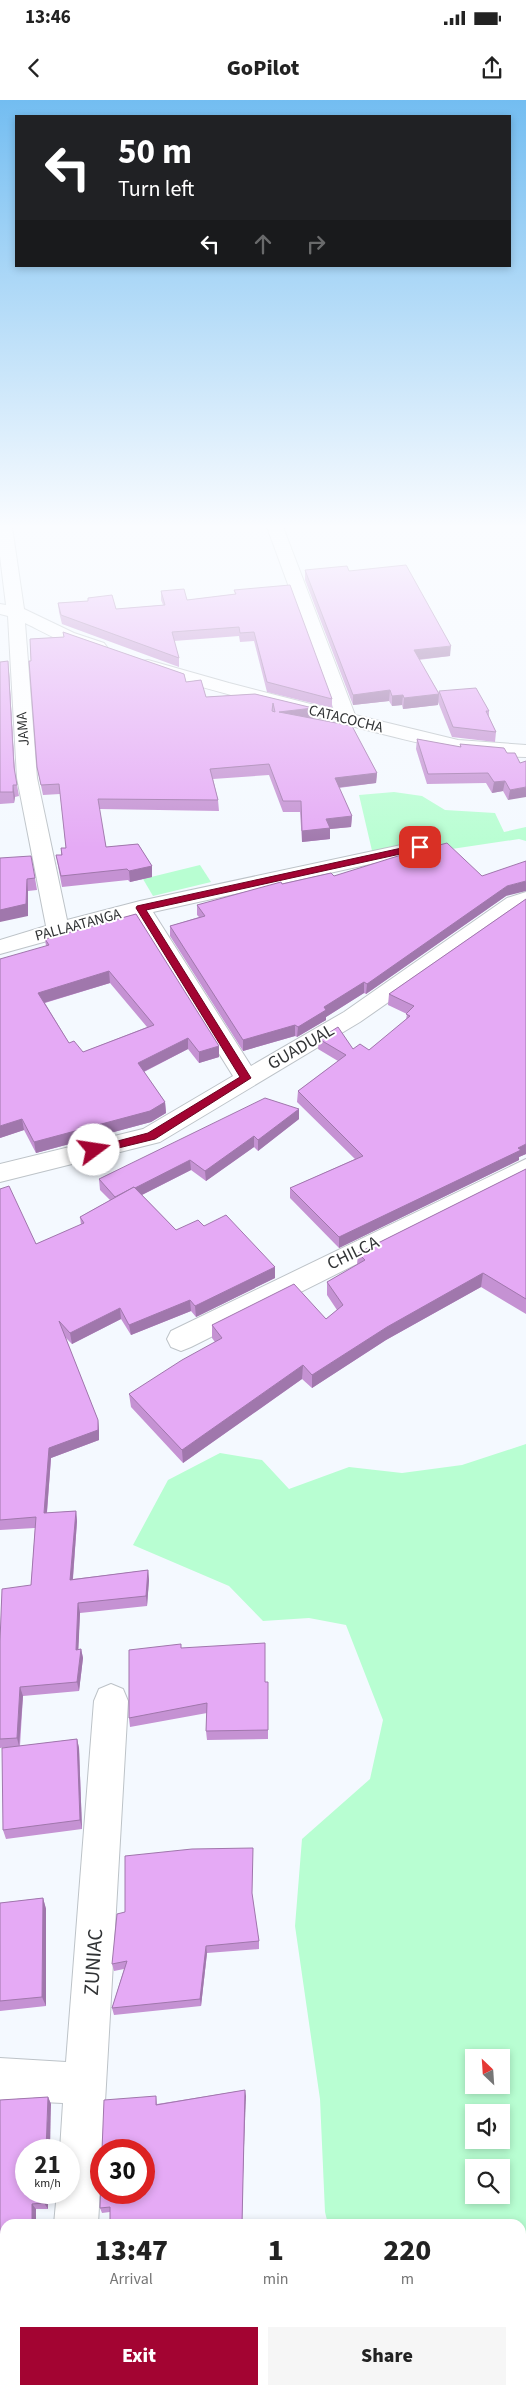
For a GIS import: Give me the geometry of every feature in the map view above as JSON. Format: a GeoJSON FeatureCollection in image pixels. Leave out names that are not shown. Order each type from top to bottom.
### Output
{"type":"FeatureCollection","features":[{"type":"Feature","properties":{"kind":"street","name":"JAMA"},"geometry":{"type":"LineString","coordinates":[[11,634],[27,778],[58,929]]}},
{"type":"Feature","properties":{"kind":"street"},"geometry":{"type":"LineString","coordinates":[[61,634],[113,652]]}},
{"type":"Feature","properties":{"kind":"street"},"geometry":{"type":"LineString","coordinates":[[315,634],[347,719]]}},
{"type":"Feature","properties":{"kind":"street","name":"CATACOCHA"},"geometry":{"type":"LineString","coordinates":[[131,659],[204,684],[442,744],[500,752],[526,751]]}},
{"type":"Feature","properties":{"kind":"street","name":"PALLAATANGA"},"geometry":{"type":"LineString","coordinates":[[0,947],[58,929],[140,908],[420,847]]}},
{"type":"Feature","properties":{"kind":"street","name":"GUADUAL"},"geometry":{"type":"LineString","coordinates":[[0,1173],[151,1136],[246,1078],[352,1017],[515,903],[526,899]]}},
{"type":"Feature","properties":{"kind":"street"},"geometry":{"type":"LineString","coordinates":[[140,908],[246,1078]]}},
{"type":"Feature","properties":{"kind":"street","name":"CHILCA"},"geometry":{"type":"LineString","coordinates":[[181,1339],[526,1168]]}},
{"type":"Feature","properties":{"kind":"street","name":"ZUNIAC"},"geometry":{"type":"LineString","coordinates":[[76,2219],[111,1700]]}},
{"type":"Feature","properties":{"kind":"street"},"geometry":{"type":"LineString","coordinates":[[0,2079],[85,2083]]}},
{"type":"Feature","properties":{"kind":"green space"},"geometry":{"type":"Polygon","coordinates":[[[394,792],[422,796],[445,810],[495,813],[504,832],[526,827],[526,841],[519,839],[425,853],[373,855],[359,795],[394,792]]]}},
{"type":"Feature","properties":{"kind":"green space"},"geometry":{"type":"Polygon","coordinates":[[[200,865],[211,882],[153,896],[143,879],[200,865]]]}},
{"type":"Feature","properties":{"kind":"green space"},"geometry":{"type":"Polygon","coordinates":[[[526,1444],[526,2219],[327,2219],[320,2099],[295,1926],[302,1839],[370,1779],[383,1720],[346,1625],[309,1618],[263,1621],[229,1586],[133,1545],[168,1480],[220,1453],[262,1460],[289,1489],[349,1467],[402,1473],[462,1465],[526,1444]]]}},
{"type":"Feature","properties":{"kind":"building"},"geometry":{"type":"Polygon","coordinates":[[[63,634],[69,634],[184,674],[186,682],[201,680],[206,697],[255,694],[313,708],[279,712],[352,726],[377,773],[335,778],[352,816],[326,819],[330,828],[302,831],[301,801],[283,801],[269,764],[210,769],[218,800],[98,799],[106,847],[138,844],[152,866],[129,871],[127,869],[61,876],[56,855],[62,855],[61,848],[66,848],[59,784],[41,785],[37,767],[29,661],[31,661],[30,639],[64,637],[63,634]]]}},
{"type":"Feature","properties":{"kind":"building"},"geometry":{"type":"Polygon","coordinates":[[[113,634],[173,634],[179,658],[113,634]]]}},
{"type":"Feature","properties":{"kind":"building"},"geometry":{"type":"Polygon","coordinates":[[[255,634],[308,634],[332,699],[267,682],[255,634]]]}},
{"type":"Feature","properties":{"kind":"building"},"geometry":{"type":"Polygon","coordinates":[[[330,634],[444,634],[451,646],[414,650],[439,694],[404,698],[403,695],[392,696],[390,690],[353,695],[330,634]]]}},
{"type":"Feature","properties":{"kind":"building"},"geometry":{"type":"Polygon","coordinates":[[[8,661],[14,767],[17,785],[13,785],[13,792],[0,792],[0,662],[8,661]]]}},
{"type":"Feature","properties":{"kind":"building"},"geometry":{"type":"Polygon","coordinates":[[[476,688],[489,711],[486,711],[496,732],[453,727],[439,691],[476,688]]]}},
{"type":"Feature","properties":{"kind":"building"},"geometry":{"type":"Polygon","coordinates":[[[417,739],[461,747],[460,744],[504,748],[507,753],[515,753],[520,763],[526,761],[526,787],[510,790],[505,781],[494,782],[488,773],[428,774],[417,739]]]}},
{"type":"Feature","properties":{"kind":"building"},"geometry":{"type":"Polygon","coordinates":[[[447,843],[482,876],[526,861],[526,881],[507,886],[367,984],[364,982],[324,1007],[326,1010],[298,1027],[295,1025],[243,1040],[170,926],[205,916],[197,905],[281,882],[282,884],[331,873],[334,876],[447,843]]]}},
{"type":"Feature","properties":{"kind":"building"},"geometry":{"type":"Polygon","coordinates":[[[31,856],[35,878],[27,879],[26,904],[0,910],[0,858],[31,856]]]}},
{"type":"Feature","properties":{"kind":"building"},"geometry":{"type":"Polygon","coordinates":[[[526,899],[526,1144],[518,1148],[521,1150],[339,1237],[290,1188],[363,1156],[298,1091],[346,1055],[319,1039],[338,1027],[353,1049],[360,1044],[369,1050],[410,1016],[406,1014],[414,1006],[389,994],[526,899]]]}},
{"type":"Feature","properties":{"kind":"building"},"geometry":{"type":"Polygon","coordinates":[[[136,914],[219,1046],[199,1052],[188,1038],[138,1063],[165,1102],[150,1111],[34,1142],[22,1119],[0,1126],[0,959],[49,945],[45,939],[136,914]],[[109,971],[38,993],[69,1043],[74,1041],[83,1052],[154,1025],[109,971]]]}},
{"type":"Feature","properties":{"kind":"building"},"geometry":{"type":"Polygon","coordinates":[[[265,1098],[299,1109],[258,1140],[254,1136],[205,1171],[190,1160],[115,1197],[99,1179],[265,1098]]]}},
{"type":"Feature","properties":{"kind":"building"},"geometry":{"type":"Polygon","coordinates":[[[526,1169],[526,1299],[483,1273],[387,1327],[312,1375],[303,1365],[182,1450],[129,1394],[182,1360],[222,1338],[212,1325],[294,1284],[326,1319],[343,1305],[327,1282],[365,1260],[358,1253],[526,1169]]]}},
{"type":"Feature","properties":{"kind":"building"},"geometry":{"type":"Polygon","coordinates":[[[9,1186],[36,1244],[84,1223],[80,1217],[134,1187],[176,1230],[198,1220],[204,1226],[226,1215],[275,1267],[195,1306],[190,1300],[129,1325],[120,1308],[70,1333],[59,1321],[98,1420],[98,1430],[49,1448],[44,1513],[76,1511],[70,1580],[148,1570],[146,1596],[78,1603],[76,1650],[81,1649],[77,1682],[20,1687],[17,1738],[0,1739],[2,1589],[31,1585],[36,1517],[0,1520],[0,1189],[9,1186]]]}},
{"type":"Feature","properties":{"kind":"building"},"geometry":{"type":"Polygon","coordinates":[[[265,1643],[265,1682],[268,1682],[268,1730],[206,1731],[207,1703],[129,1718],[129,1650],[181,1644],[181,1648],[265,1643]]]}},
{"type":"Feature","properties":{"kind":"building"},"geometry":{"type":"Polygon","coordinates":[[[77,1739],[80,1820],[3,1830],[2,1748],[77,1739]]]}},
{"type":"Feature","properties":{"kind":"building"},"geometry":{"type":"Polygon","coordinates":[[[253,1848],[252,1893],[259,1941],[206,1946],[200,1999],[112,2008],[127,1961],[112,1964],[117,1914],[125,1912],[125,1856],[192,1849],[253,1848]]]}},
{"type":"Feature","properties":{"kind":"building"},"geometry":{"type":"Polygon","coordinates":[[[43,1898],[42,1997],[0,2001],[0,1903],[43,1898]]]}},
{"type":"Feature","properties":{"kind":"building"},"geometry":{"type":"Polygon","coordinates":[[[245,2090],[242,2219],[110,2219],[110,2207],[100,2208],[100,2204],[155,2204],[155,2139],[102,2139],[104,2100],[156,2096],[156,2105],[245,2090]]]}},
{"type":"Feature","properties":{"kind":"building"},"geometry":{"type":"Polygon","coordinates":[[[48,2097],[46,2139],[15,2139],[15,2204],[32,2204],[32,2219],[0,2219],[0,2100],[48,2097]]]}},
{"type":"Feature","properties":{"kind":"route"},"geometry":{"type":"LineString","coordinates":[[94,1150],[151,1136],[246,1078],[140,908],[420,847]]}}]}
